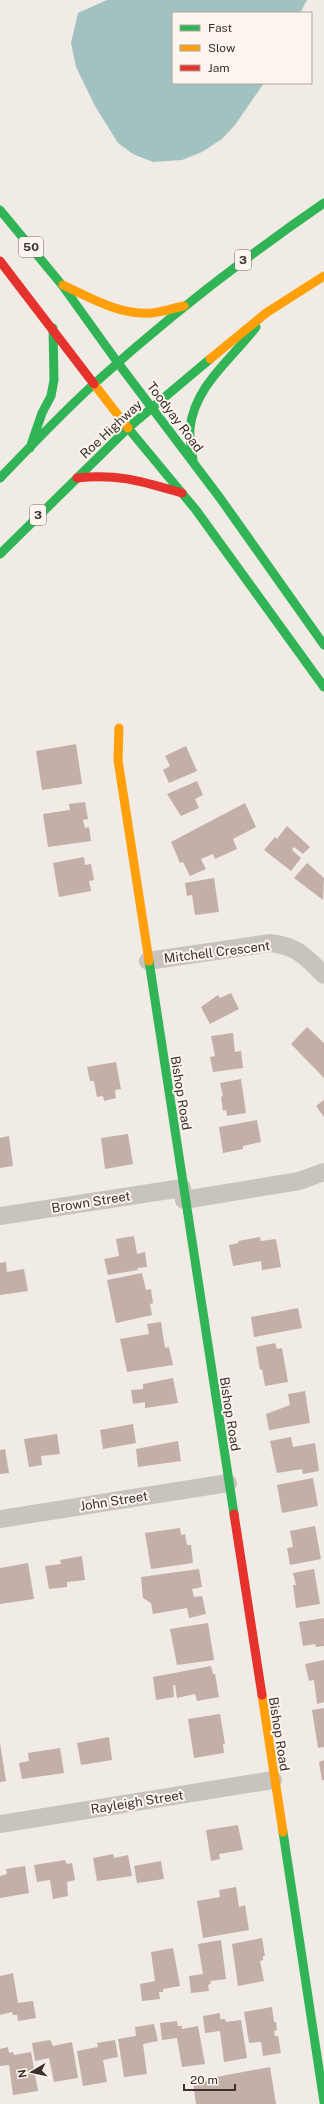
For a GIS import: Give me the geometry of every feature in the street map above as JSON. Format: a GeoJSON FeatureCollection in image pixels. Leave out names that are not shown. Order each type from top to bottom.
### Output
{"type":"FeatureCollection","features":[{"type":"Feature","properties":{"kind":"main road","name":"3"},"geometry":{"type":"LineString","coordinates":[[0,478],[94,384],[184,306],[233,268],[324,203]]}},
{"type":"Feature","properties":{"kind":"main road","name":"Toodyay Road"},"geometry":{"type":"LineString","coordinates":[[0,210],[62,285],[118,363],[192,461],[324,645]]}},
{"type":"Feature","properties":{"kind":"main road","name":"50"},"geometry":{"type":"LineString","coordinates":[[0,261],[53,328],[140,446],[182,493],[234,560],[324,687]]}},
{"type":"Feature","properties":{"kind":"main road","name":"Roe Highway"},"geometry":{"type":"LineString","coordinates":[[0,554],[128,428],[266,313],[324,276]]}},
{"type":"Feature","properties":{"kind":"main road"},"geometry":{"type":"LineString","coordinates":[[62,285],[106,306],[128,312],[151,313],[184,306]]}},
{"type":"Feature","properties":{"kind":"main road"},"geometry":{"type":"LineString","coordinates":[[192,461],[190,427],[199,396],[211,378],[246,343],[266,313]]}},
{"type":"Feature","properties":{"kind":"main road"},"geometry":{"type":"LineString","coordinates":[[30,448],[42,413],[50,396],[54,380],[53,328]]}},
{"type":"Feature","properties":{"kind":"main road"},"geometry":{"type":"LineString","coordinates":[[77,478],[93,476],[132,478],[182,493]]}},
{"type":"Feature","properties":{"kind":"main road","name":"Bishop Road"},"geometry":{"type":"LineString","coordinates":[[118,728],[118,760],[148,961],[273,1780],[324,2102]]}},
{"type":"Feature","properties":{"kind":"street","name":"Mitchell Crescent"},"geometry":{"type":"LineString","coordinates":[[148,961],[270,944],[286,945],[301,953],[324,975]]}},
{"type":"Feature","properties":{"kind":"street","name":"Brown Street"},"geometry":{"type":"LineString","coordinates":[[0,1216],[299,1181],[324,1172]]}},
{"type":"Feature","properties":{"kind":"street","name":"John Street"},"geometry":{"type":"LineString","coordinates":[[0,1519],[228,1483]]}},
{"type":"Feature","properties":{"kind":"street","name":"Rayleigh Street"},"geometry":{"type":"LineString","coordinates":[[0,1824],[273,1780]]}},
{"type":"Feature","properties":{"kind":"water"},"geometry":{"type":"Polygon","coordinates":[[[107,0],[307,0],[301,12],[172,12],[172,84],[263,84],[235,125],[222,139],[202,152],[182,160],[153,162],[133,154],[118,143],[95,106],[76,67],[71,43],[78,13],[107,0]]]}},
{"type":"Feature","properties":{"kind":"building"},"geometry":{"type":"Polygon","coordinates":[[[76,744],[82,784],[42,790],[36,751],[76,744]]]}},
{"type":"Feature","properties":{"kind":"building"},"geometry":{"type":"Polygon","coordinates":[[[186,746],[197,771],[169,783],[163,770],[170,766],[165,756],[186,746]]]}},
{"type":"Feature","properties":{"kind":"building"},"geometry":{"type":"Polygon","coordinates":[[[197,781],[203,795],[195,799],[199,808],[181,816],[167,794],[197,781]]]}},
{"type":"Feature","properties":{"kind":"building"},"geometry":{"type":"Polygon","coordinates":[[[85,802],[88,819],[83,820],[85,828],[89,827],[91,841],[48,847],[43,814],[70,810],[69,804],[85,802]]]}},
{"type":"Feature","properties":{"kind":"building"},"geometry":{"type":"Polygon","coordinates":[[[245,803],[256,827],[233,839],[237,849],[215,859],[213,854],[201,859],[206,869],[190,876],[183,862],[180,863],[171,842],[245,803]]]}},
{"type":"Feature","properties":{"kind":"building"},"geometry":{"type":"Polygon","coordinates":[[[287,826],[310,847],[303,854],[294,847],[292,850],[301,858],[291,871],[264,850],[275,837],[277,839],[287,826]]]}},
{"type":"Feature","properties":{"kind":"building"},"geometry":{"type":"Polygon","coordinates":[[[84,857],[85,865],[91,864],[94,880],[89,881],[91,891],[59,897],[53,863],[84,857]]]}},
{"type":"Feature","properties":{"kind":"building"},"geometry":{"type":"Polygon","coordinates":[[[307,863],[324,878],[323,900],[294,878],[307,863]]]}},
{"type":"Feature","properties":{"kind":"building"},"geometry":{"type":"Polygon","coordinates":[[[214,878],[219,912],[195,915],[192,895],[187,896],[185,883],[214,878]]]}},
{"type":"Feature","properties":{"kind":"building"},"geometry":{"type":"Polygon","coordinates":[[[231,993],[239,1009],[210,1024],[201,1007],[218,995],[220,998],[231,993]]]}},
{"type":"Feature","properties":{"kind":"building"},"geometry":{"type":"Polygon","coordinates":[[[307,1027],[324,1043],[324,1078],[291,1044],[307,1027]]]}},
{"type":"Feature","properties":{"kind":"building"},"geometry":{"type":"Polygon","coordinates":[[[233,1033],[235,1052],[241,1051],[243,1068],[213,1072],[210,1057],[215,1056],[211,1036],[233,1033]]]}},
{"type":"Feature","properties":{"kind":"building"},"geometry":{"type":"Polygon","coordinates":[[[116,1062],[121,1089],[115,1090],[116,1098],[104,1101],[103,1096],[97,1097],[94,1081],[90,1081],[87,1067],[116,1062]]]}},
{"type":"Feature","properties":{"kind":"building"},"geometry":{"type":"Polygon","coordinates":[[[241,1079],[246,1113],[227,1116],[226,1110],[223,1111],[221,1097],[223,1096],[220,1083],[241,1079]]]}},
{"type":"Feature","properties":{"kind":"building"},"geometry":{"type":"Polygon","coordinates":[[[324,1100],[324,1117],[316,1106],[324,1100]]]}},
{"type":"Feature","properties":{"kind":"building"},"geometry":{"type":"Polygon","coordinates":[[[257,1120],[261,1142],[243,1146],[243,1149],[223,1153],[219,1127],[257,1120]]]}},
{"type":"Feature","properties":{"kind":"building"},"geometry":{"type":"Polygon","coordinates":[[[128,1134],[133,1164],[105,1169],[101,1138],[128,1134]]]}},
{"type":"Feature","properties":{"kind":"building"},"geometry":{"type":"Polygon","coordinates":[[[9,1136],[13,1166],[0,1168],[0,1138],[9,1136]]]}},
{"type":"Feature","properties":{"kind":"building"},"geometry":{"type":"Polygon","coordinates":[[[134,1236],[137,1254],[145,1252],[147,1267],[108,1275],[104,1259],[119,1256],[116,1239],[134,1236]]]}},
{"type":"Feature","properties":{"kind":"building"},"geometry":{"type":"Polygon","coordinates":[[[260,1237],[261,1241],[276,1239],[281,1267],[262,1270],[261,1261],[233,1266],[229,1245],[239,1243],[238,1241],[260,1237]]]}},
{"type":"Feature","properties":{"kind":"building"},"geometry":{"type":"Polygon","coordinates":[[[6,1262],[7,1272],[24,1269],[28,1291],[0,1295],[0,1263],[6,1262]]]}},
{"type":"Feature","properties":{"kind":"building"},"geometry":{"type":"Polygon","coordinates":[[[142,1273],[146,1290],[151,1289],[153,1303],[150,1304],[152,1315],[116,1323],[107,1280],[142,1273]]]}},
{"type":"Feature","properties":{"kind":"building"},"geometry":{"type":"Polygon","coordinates":[[[298,1308],[302,1328],[254,1337],[251,1317],[298,1308]]]}},
{"type":"Feature","properties":{"kind":"building"},"geometry":{"type":"Polygon","coordinates":[[[161,1322],[165,1348],[169,1347],[173,1365],[127,1372],[120,1339],[149,1334],[147,1324],[161,1322]]]}},
{"type":"Feature","properties":{"kind":"building"},"geometry":{"type":"Polygon","coordinates":[[[275,1343],[277,1349],[282,1348],[288,1382],[265,1386],[262,1369],[260,1370],[256,1347],[275,1343]]]}},
{"type":"Feature","properties":{"kind":"building"},"geometry":{"type":"Polygon","coordinates":[[[173,1378],[178,1403],[145,1408],[145,1402],[133,1404],[131,1390],[143,1389],[143,1384],[173,1378]]]}},
{"type":"Feature","properties":{"kind":"building"},"geometry":{"type":"Polygon","coordinates":[[[305,1391],[310,1423],[269,1430],[266,1414],[290,1405],[288,1394],[305,1391]]]}},
{"type":"Feature","properties":{"kind":"building"},"geometry":{"type":"Polygon","coordinates":[[[133,1424],[136,1443],[103,1449],[100,1430],[133,1424]]]}},
{"type":"Feature","properties":{"kind":"building"},"geometry":{"type":"Polygon","coordinates":[[[57,1434],[60,1454],[41,1456],[42,1465],[29,1467],[24,1439],[57,1434]]]}},
{"type":"Feature","properties":{"kind":"building"},"geometry":{"type":"Polygon","coordinates":[[[291,1437],[293,1447],[315,1443],[319,1471],[303,1474],[302,1469],[277,1473],[270,1441],[291,1437]]]}},
{"type":"Feature","properties":{"kind":"building"},"geometry":{"type":"Polygon","coordinates":[[[178,1441],[181,1461],[138,1467],[136,1449],[178,1441]]]}},
{"type":"Feature","properties":{"kind":"building"},"geometry":{"type":"Polygon","coordinates":[[[5,1449],[9,1473],[0,1474],[0,1450],[5,1449]]]}},
{"type":"Feature","properties":{"kind":"building"},"geometry":{"type":"Polygon","coordinates":[[[313,1478],[318,1506],[282,1513],[277,1485],[313,1478]]]}},
{"type":"Feature","properties":{"kind":"building"},"geometry":{"type":"Polygon","coordinates":[[[315,1526],[321,1559],[290,1565],[287,1548],[293,1547],[290,1531],[315,1526]]]}},
{"type":"Feature","properties":{"kind":"building"},"geometry":{"type":"Polygon","coordinates":[[[180,1528],[181,1535],[185,1534],[187,1545],[191,1545],[193,1563],[151,1569],[145,1533],[180,1528]]]}},
{"type":"Feature","properties":{"kind":"building"},"geometry":{"type":"Polygon","coordinates":[[[82,1556],[85,1580],[67,1582],[67,1587],[49,1589],[45,1566],[61,1564],[60,1560],[82,1556]]]}},
{"type":"Feature","properties":{"kind":"building"},"geometry":{"type":"Polygon","coordinates":[[[28,1563],[34,1599],[0,1604],[0,1568],[28,1563]]]}},
{"type":"Feature","properties":{"kind":"building"},"geometry":{"type":"Polygon","coordinates":[[[199,1569],[202,1587],[192,1589],[194,1597],[202,1596],[206,1614],[189,1618],[187,1608],[153,1614],[151,1603],[143,1598],[141,1577],[199,1569]]]}},
{"type":"Feature","properties":{"kind":"building"},"geometry":{"type":"Polygon","coordinates":[[[314,1569],[320,1604],[296,1608],[293,1585],[296,1585],[293,1573],[314,1569]]]}},
{"type":"Feature","properties":{"kind":"building"},"geometry":{"type":"Polygon","coordinates":[[[324,1618],[324,1646],[316,1647],[315,1644],[303,1646],[299,1622],[324,1618]]]}},
{"type":"Feature","properties":{"kind":"building"},"geometry":{"type":"Polygon","coordinates":[[[208,1623],[214,1660],[177,1665],[170,1629],[208,1623]]]}},
{"type":"Feature","properties":{"kind":"building"},"geometry":{"type":"Polygon","coordinates":[[[324,1660],[324,1702],[317,1704],[314,1680],[309,1681],[305,1664],[324,1660]]]}},
{"type":"Feature","properties":{"kind":"building"},"geometry":{"type":"Polygon","coordinates":[[[211,1666],[213,1674],[215,1674],[219,1697],[197,1701],[195,1694],[177,1698],[175,1685],[173,1685],[174,1697],[156,1700],[153,1677],[211,1666]]]}},
{"type":"Feature","properties":{"kind":"building"},"geometry":{"type":"Polygon","coordinates":[[[324,1708],[324,1747],[318,1748],[312,1710],[324,1708]]]}},
{"type":"Feature","properties":{"kind":"building"},"geometry":{"type":"Polygon","coordinates":[[[220,1714],[225,1744],[223,1744],[224,1753],[194,1758],[188,1719],[220,1714]]]}},
{"type":"Feature","properties":{"kind":"building"},"geometry":{"type":"Polygon","coordinates":[[[109,1737],[112,1760],[81,1765],[77,1743],[109,1737]]]}},
{"type":"Feature","properties":{"kind":"building"},"geometry":{"type":"Polygon","coordinates":[[[0,1743],[6,1781],[0,1782],[0,1743]]]}},
{"type":"Feature","properties":{"kind":"building"},"geometry":{"type":"Polygon","coordinates":[[[60,1748],[64,1773],[22,1779],[19,1763],[29,1761],[28,1753],[60,1748]]]}},
{"type":"Feature","properties":{"kind":"building"},"geometry":{"type":"Polygon","coordinates":[[[324,1760],[324,1780],[322,1780],[319,1762],[324,1760]]]}},
{"type":"Feature","properties":{"kind":"building"},"geometry":{"type":"Polygon","coordinates":[[[238,1825],[243,1850],[219,1854],[220,1859],[211,1861],[206,1830],[238,1825]]]}},
{"type":"Feature","properties":{"kind":"building"},"geometry":{"type":"Polygon","coordinates":[[[113,1854],[114,1858],[128,1855],[132,1876],[97,1881],[93,1858],[113,1854]]]}},
{"type":"Feature","properties":{"kind":"building"},"geometry":{"type":"Polygon","coordinates":[[[65,1860],[67,1864],[72,1863],[75,1880],[67,1882],[68,1896],[53,1899],[50,1880],[37,1882],[34,1865],[65,1860]]]}},
{"type":"Feature","properties":{"kind":"building"},"geometry":{"type":"Polygon","coordinates":[[[161,1861],[164,1879],[137,1883],[134,1866],[161,1861]]]}},
{"type":"Feature","properties":{"kind":"building"},"geometry":{"type":"Polygon","coordinates":[[[25,1866],[29,1893],[0,1898],[0,1876],[7,1874],[6,1869],[25,1866]]]}},
{"type":"Feature","properties":{"kind":"building"},"geometry":{"type":"Polygon","coordinates":[[[236,1887],[239,1907],[245,1905],[249,1930],[203,1938],[197,1901],[220,1897],[219,1890],[236,1887]]]}},
{"type":"Feature","properties":{"kind":"building"},"geometry":{"type":"Polygon","coordinates":[[[262,1938],[265,1956],[263,1956],[263,1960],[260,1961],[264,1981],[238,1986],[232,1944],[262,1938]]]}},
{"type":"Feature","properties":{"kind":"building"},"geometry":{"type":"Polygon","coordinates":[[[221,1940],[226,1979],[210,1981],[211,1984],[208,1985],[209,1991],[191,1993],[189,1976],[203,1974],[198,1944],[221,1940]]]}},
{"type":"Feature","properties":{"kind":"building"},"geometry":{"type":"Polygon","coordinates":[[[173,1948],[180,1986],[163,1989],[163,1992],[159,1992],[160,1999],[142,2001],[140,1984],[155,1981],[151,1952],[173,1948]]]}},
{"type":"Feature","properties":{"kind":"building"},"geometry":{"type":"Polygon","coordinates":[[[13,1973],[18,2003],[33,2001],[36,2018],[18,2021],[17,2015],[13,2015],[12,2012],[0,2015],[0,1976],[13,1973]]]}},
{"type":"Feature","properties":{"kind":"building"},"geometry":{"type":"Polygon","coordinates":[[[272,2007],[274,2022],[276,2022],[277,2030],[274,2031],[275,2036],[278,2036],[281,2053],[263,2056],[261,2042],[249,2043],[244,2012],[272,2007]]]}},
{"type":"Feature","properties":{"kind":"building"},"geometry":{"type":"Polygon","coordinates":[[[220,2013],[220,2019],[225,2019],[226,2022],[241,2020],[247,2058],[224,2062],[220,2031],[205,2033],[203,2016],[220,2013]]]}},
{"type":"Feature","properties":{"kind":"building"},"geometry":{"type":"Polygon","coordinates":[[[177,2021],[178,2026],[182,2026],[182,2029],[198,2026],[205,2064],[182,2067],[177,2038],[162,2040],[160,2023],[177,2021]]]}},
{"type":"Feature","properties":{"kind":"building"},"geometry":{"type":"Polygon","coordinates":[[[154,2024],[158,2041],[143,2044],[147,2074],[124,2077],[118,2039],[136,2036],[135,2027],[154,2024]]]}},
{"type":"Feature","properties":{"kind":"building"},"geometry":{"type":"Polygon","coordinates":[[[50,2040],[53,2046],[72,2042],[78,2078],[54,2082],[49,2058],[35,2061],[32,2043],[50,2040]]]}},
{"type":"Feature","properties":{"kind":"building"},"geometry":{"type":"Polygon","coordinates":[[[115,2040],[118,2057],[103,2060],[107,2082],[83,2086],[77,2051],[98,2047],[97,2043],[115,2040]]]}},
{"type":"Feature","properties":{"kind":"building"},"geometry":{"type":"Polygon","coordinates":[[[8,2047],[9,2053],[13,2052],[14,2055],[31,2052],[38,2091],[13,2095],[9,2065],[0,2066],[0,2049],[8,2047]]]}},
{"type":"Feature","properties":{"kind":"building"},"geometry":{"type":"Polygon","coordinates":[[[270,2067],[276,2104],[196,2104],[193,2083],[211,2080],[211,2078],[270,2067]]]}},
{"type":"Feature","properties":{"kind":"traffic: fast"},"geometry":{"type":"LineString","coordinates":[[0,478],[83,394],[150,335],[206,289],[324,203]]}},
{"type":"Feature","properties":{"kind":"traffic: fast"},"geometry":{"type":"LineString","coordinates":[[0,210],[62,285],[118,363]]}},
{"type":"Feature","properties":{"kind":"traffic: fast"},"geometry":{"type":"LineString","coordinates":[[193,461],[190,428],[193,413],[199,399],[216,373],[256,327]]}},
{"type":"Feature","properties":{"kind":"traffic: fast"},"geometry":{"type":"LineString","coordinates":[[30,448],[42,413],[51,396],[54,380],[53,328]]}},
{"type":"Feature","properties":{"kind":"traffic: fast"},"geometry":{"type":"LineString","coordinates":[[0,554],[128,428],[210,359]]}},
{"type":"Feature","properties":{"kind":"traffic: fast"},"geometry":{"type":"LineString","coordinates":[[118,363],[152,408]]}},
{"type":"Feature","properties":{"kind":"traffic: fast"},"geometry":{"type":"LineString","coordinates":[[152,408],[220,498],[324,645]]}},
{"type":"Feature","properties":{"kind":"traffic: fast"},"geometry":{"type":"LineString","coordinates":[[128,428],[196,510],[324,687]]}},
{"type":"Feature","properties":{"kind":"traffic: fast"},"geometry":{"type":"LineString","coordinates":[[149,961],[234,1514]]}},
{"type":"Feature","properties":{"kind":"traffic: fast"},"geometry":{"type":"LineString","coordinates":[[283,1832],[324,2102]]}},
{"type":"Feature","properties":{"kind":"traffic: slow"},"geometry":{"type":"LineString","coordinates":[[210,359],[266,313],[324,276]]}},
{"type":"Feature","properties":{"kind":"traffic: slow"},"geometry":{"type":"LineString","coordinates":[[63,285],[106,305],[139,313],[159,312],[184,306]]}},
{"type":"Feature","properties":{"kind":"traffic: slow"},"geometry":{"type":"LineString","coordinates":[[94,384],[128,428]]}},
{"type":"Feature","properties":{"kind":"traffic: slow"},"geometry":{"type":"LineString","coordinates":[[119,728],[118,760],[149,961]]}},
{"type":"Feature","properties":{"kind":"traffic: slow"},"geometry":{"type":"LineString","coordinates":[[262,1695],[283,1832]]}},
{"type":"Feature","properties":{"kind":"traffic: jam"},"geometry":{"type":"LineString","coordinates":[[0,261],[94,384]]}},
{"type":"Feature","properties":{"kind":"traffic: jam"},"geometry":{"type":"LineString","coordinates":[[77,478],[118,478],[143,482],[182,493]]}},
{"type":"Feature","properties":{"kind":"traffic: jam"},"geometry":{"type":"LineString","coordinates":[[234,1514],[262,1695]]}}]}
